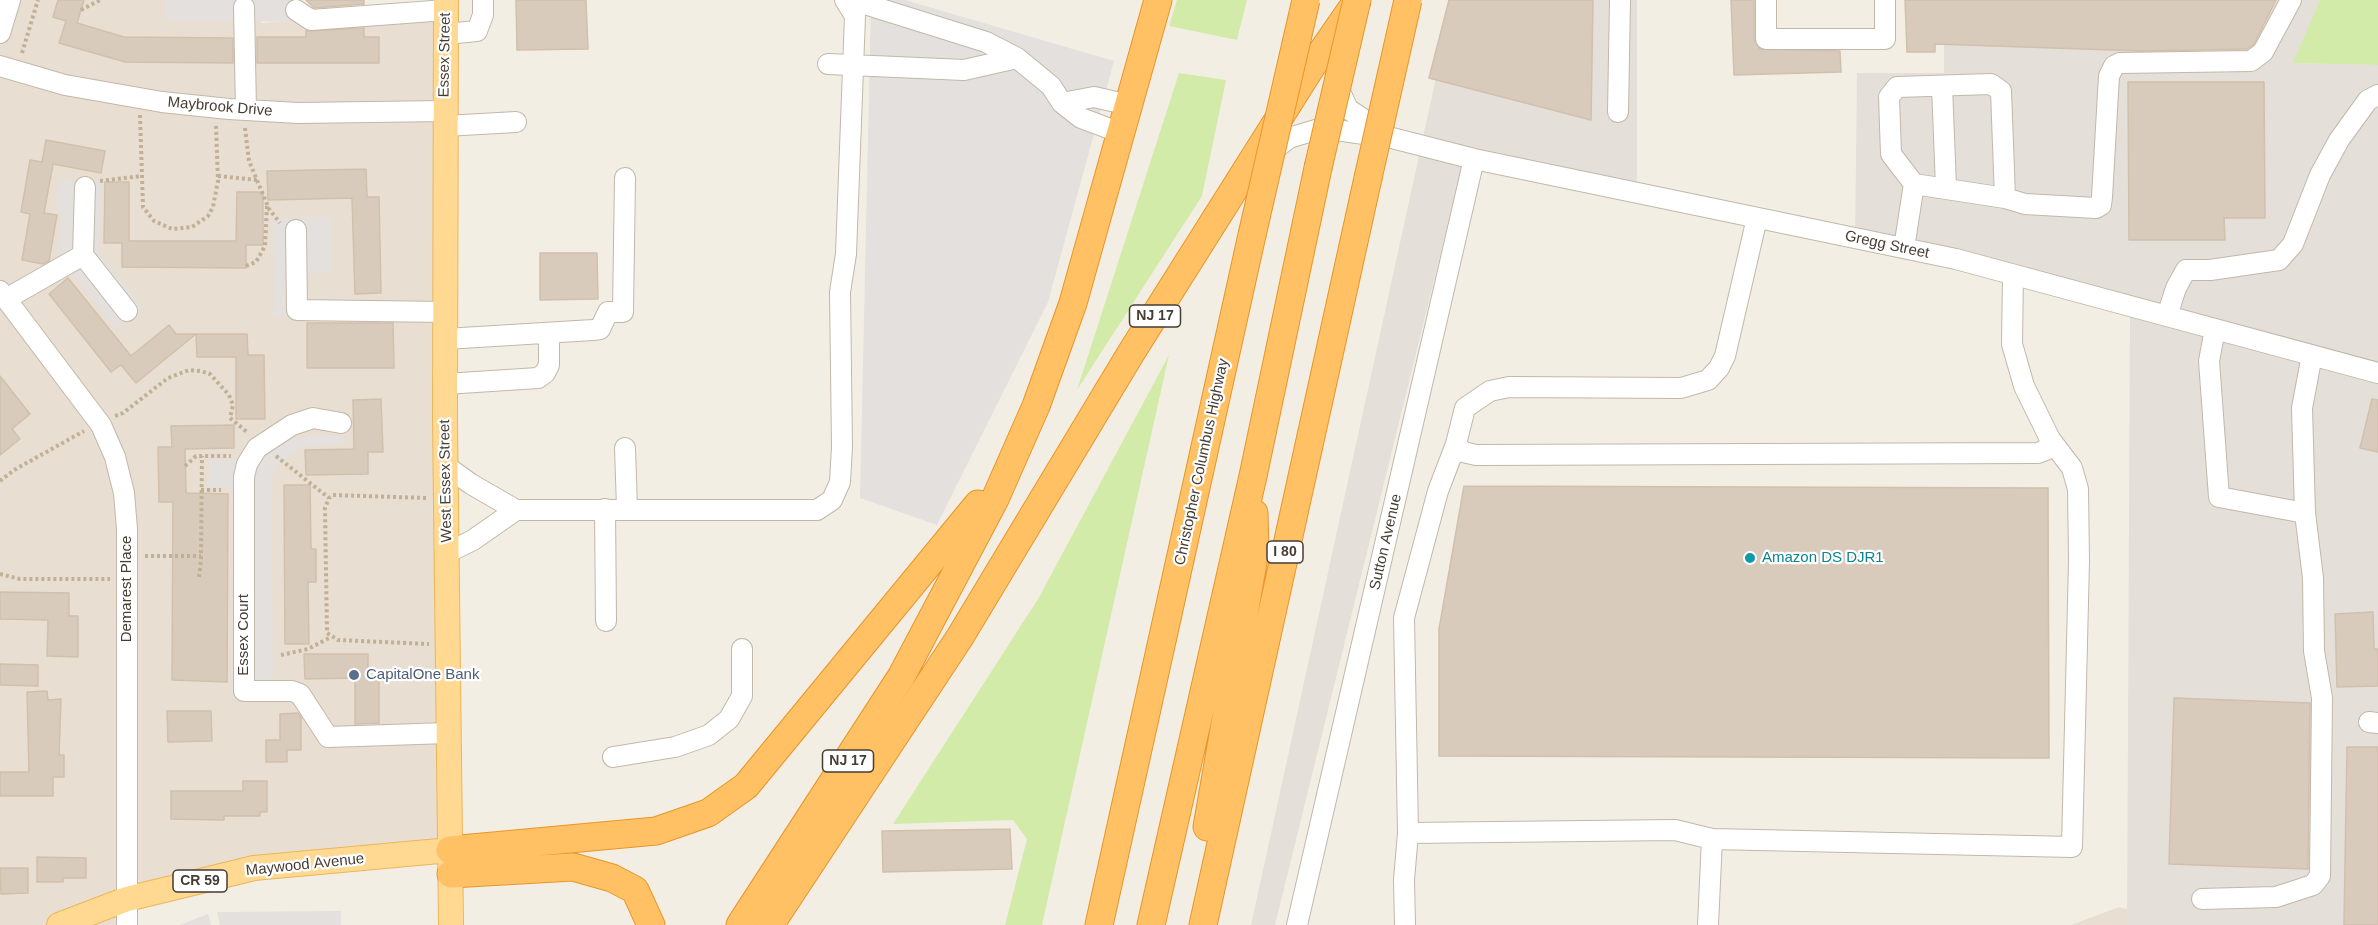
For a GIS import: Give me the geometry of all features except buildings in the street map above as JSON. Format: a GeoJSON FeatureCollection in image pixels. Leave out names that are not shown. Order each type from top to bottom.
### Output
{"type":"FeatureCollection","features":[{"type":"Feature","properties":{"kind":"highway","name":"NJ 17"},"geometry":{"type":"LineString","coordinates":[[740,925],[901,677],[995,499],[1036,406],[1073,303],[1158,0]]}},
{"type":"Feature","properties":{"kind":"highway","name":"Christopher Columbus Highway"},"geometry":{"type":"LineString","coordinates":[[1099,925],[1306,0]]}},
{"type":"Feature","properties":{"kind":"highway","name":"NJ 17"},"geometry":{"type":"LineString","coordinates":[[771,925],[960,637],[1065,459],[1246,171],[1357,0]]}},
{"type":"Feature","properties":{"kind":"highway"},"geometry":{"type":"LineString","coordinates":[[1150,925],[1357,0]]}},
{"type":"Feature","properties":{"kind":"highway","name":"I 80"},"geometry":{"type":"LineString","coordinates":[[1203,925],[1408,0]]}},
{"type":"Feature","properties":{"kind":"highway"},"geometry":{"type":"LineString","coordinates":[[451,862],[656,831],[708,813],[746,786],[1009,465]]}},
{"type":"Feature","properties":{"kind":"highway"},"geometry":{"type":"LineString","coordinates":[[1194,925],[1203,850],[1255,552],[1252,476]]}},
{"type":"Feature","properties":{"kind":"highway"},"geometry":{"type":"LineString","coordinates":[[451,862],[573,867],[612,878],[635,890],[651,925]]}},
{"type":"Feature","properties":{"kind":"main road","name":"Essex Street"},"geometry":{"type":"LineString","coordinates":[[444,119],[446,5]]}},
{"type":"Feature","properties":{"kind":"main road","name":"West Essex Street"},"geometry":{"type":"LineString","coordinates":[[444,119],[447,644],[451,862]]}},
{"type":"Feature","properties":{"kind":"main road","name":"Maywood Avenue"},"geometry":{"type":"LineString","coordinates":[[59,925],[127,899],[254,868],[451,862]]}},
{"type":"Feature","properties":{"kind":"main road"},"geometry":{"type":"LineString","coordinates":[[451,862],[452,925]]}},
{"type":"Feature","properties":{"kind":"street"},"geometry":{"type":"LineString","coordinates":[[0,33],[10,0]]}},
{"type":"Feature","properties":{"kind":"street"},"geometry":{"type":"LineString","coordinates":[[446,34],[477,31],[483,15],[483,0]]}},
{"type":"Feature","properties":{"kind":"street"},"geometry":{"type":"LineString","coordinates":[[446,466],[471,484],[516,510],[627,508],[817,510],[832,500],[840,482],[842,447],[840,292],[846,244],[855,16],[845,0]]}},
{"type":"Feature","properties":{"kind":"street"},"geometry":{"type":"LineString","coordinates":[[852,0],[986,42],[1017,58],[1051,86],[1062,103],[1081,118],[1121,133]]}},
{"type":"Feature","properties":{"kind":"street"},"geometry":{"type":"LineString","coordinates":[[1618,112],[1620,0]]}},
{"type":"Feature","properties":{"kind":"street"},"geometry":{"type":"LineString","coordinates":[[1766,0],[1766,39],[1885,39],[1885,0]]}},
{"type":"Feature","properties":{"kind":"street"},"geometry":{"type":"LineString","coordinates":[[1914,184],[1946,187],[2025,204],[2096,208],[2101,205],[2109,76],[2114,66],[2120,63],[2251,61],[2263,52],[2291,0]]}},
{"type":"Feature","properties":{"kind":"street"},"geometry":{"type":"LineString","coordinates":[[296,10],[310,20],[446,5]]}},
{"type":"Feature","properties":{"kind":"street"},"geometry":{"type":"LineString","coordinates":[[244,7],[244,110]]}},
{"type":"Feature","properties":{"kind":"street","name":"Gregg Street"},"geometry":{"type":"LineString","coordinates":[[1330,40],[1333,75],[1348,109],[1392,138]]}},
{"type":"Feature","properties":{"kind":"street"},"geometry":{"type":"LineString","coordinates":[[828,64],[964,70],[1017,58]]}},
{"type":"Feature","properties":{"kind":"street","name":"Maybrook Drive"},"geometry":{"type":"LineString","coordinates":[[5,70],[65,85],[212,107],[516,122]]}},
{"type":"Feature","properties":{"kind":"street"},"geometry":{"type":"LineString","coordinates":[[1904,248],[1914,184],[1892,154],[1890,97],[1897,87],[1991,84],[2001,91],[2005,198]]}},
{"type":"Feature","properties":{"kind":"street"},"geometry":{"type":"LineString","coordinates":[[1942,86],[1946,187]]}},
{"type":"Feature","properties":{"kind":"street"},"geometry":{"type":"LineString","coordinates":[[2167,316],[2176,288],[2186,270],[2210,270],[2279,260],[2293,244],[2320,175],[2339,140],[2368,100],[2378,95]]}},
{"type":"Feature","properties":{"kind":"street"},"geometry":{"type":"LineString","coordinates":[[1062,103],[1094,97],[1130,105]]}},
{"type":"Feature","properties":{"kind":"street","name":"Gregg Street"},"geometry":{"type":"LineString","coordinates":[[1246,171],[1289,138],[1322,128],[1392,138],[1474,159],[1904,248],[2378,373]]}},
{"type":"Feature","properties":{"kind":"street","name":"Sutton Avenue"},"geometry":{"type":"LineString","coordinates":[[1297,925],[1474,159]]}},
{"type":"Feature","properties":{"kind":"street"},"geometry":{"type":"LineString","coordinates":[[445,339],[600,329],[608,312],[623,312],[625,178]]}},
{"type":"Feature","properties":{"kind":"street"},"geometry":{"type":"LineString","coordinates":[[85,187],[83,255],[127,311]]}},
{"type":"Feature","properties":{"kind":"street"},"geometry":{"type":"LineString","coordinates":[[1405,925],[1404,880],[1408,833],[1404,618],[1438,491],[1456,444],[1465,408],[1490,391],[1509,387],[1681,388],[1708,380],[1719,368],[1725,356],[1757,218]]}},
{"type":"Feature","properties":{"kind":"street"},"geometry":{"type":"LineString","coordinates":[[296,230],[297,310],[445,312]]}},
{"type":"Feature","properties":{"kind":"street"},"geometry":{"type":"LineString","coordinates":[[3,295],[83,255]]}},
{"type":"Feature","properties":{"kind":"street"},"geometry":{"type":"LineString","coordinates":[[1408,833],[1675,830],[1712,839],[2072,847],[2079,561],[2078,489],[2072,468],[2050,439],[2024,386],[2012,344],[2013,275]]}},
{"type":"Feature","properties":{"kind":"street","name":"Demarest Place"},"geometry":{"type":"LineString","coordinates":[[3,295],[99,422],[115,457],[124,493],[127,556],[128,925]]}},
{"type":"Feature","properties":{"kind":"street"},"geometry":{"type":"LineString","coordinates":[[2215,329],[2209,361],[2219,497],[2305,513]]}},
{"type":"Feature","properties":{"kind":"street"},"geometry":{"type":"LineString","coordinates":[[445,384],[538,378],[545,373],[549,365],[549,333]]}},
{"type":"Feature","properties":{"kind":"street"},"geometry":{"type":"LineString","coordinates":[[2202,899],[2276,897],[2313,885],[2320,876],[2322,698],[2314,651],[2313,578],[2305,513],[2302,408],[2312,355]]}},
{"type":"Feature","properties":{"kind":"street","name":"Essex Court"},"geometry":{"type":"LineString","coordinates":[[341,423],[313,418],[278,432],[251,456],[244,477],[244,691],[292,691],[300,694],[328,737],[448,733]]}},
{"type":"Feature","properties":{"kind":"street"},"geometry":{"type":"LineString","coordinates":[[1456,444],[1463,452],[1476,455],[2038,453],[2048,449],[2050,439]]}},
{"type":"Feature","properties":{"kind":"street"},"geometry":{"type":"LineString","coordinates":[[625,448],[627,508]]}},
{"type":"Feature","properties":{"kind":"street"},"geometry":{"type":"LineString","coordinates":[[605,509],[606,621]]}},
{"type":"Feature","properties":{"kind":"street"},"geometry":{"type":"LineString","coordinates":[[447,553],[473,540],[516,510]]}},
{"type":"Feature","properties":{"kind":"street"},"geometry":{"type":"LineString","coordinates":[[613,757],[675,747],[709,735],[729,719],[742,696],[741,649]]}},
{"type":"Feature","properties":{"kind":"street"},"geometry":{"type":"LineString","coordinates":[[1708,925],[1712,839]]}},
{"type":"Feature","properties":{"kind":"path"},"geometry":{"type":"LineString","coordinates":[[5,70],[38,0]]}},
{"type":"Feature","properties":{"kind":"path"},"geometry":{"type":"LineString","coordinates":[[81,10],[100,0]]}},
{"type":"Feature","properties":{"kind":"path"},"geometry":{"type":"LineString","coordinates":[[140,98],[143,207],[147,214],[163,226],[182,230],[201,222],[208,216],[217,196],[218,136],[212,107]]}},
{"type":"Feature","properties":{"kind":"path"},"geometry":{"type":"LineString","coordinates":[[244,110],[249,161],[267,205],[276,221],[296,230]]}},
{"type":"Feature","properties":{"kind":"path"},"geometry":{"type":"LineString","coordinates":[[85,187],[101,180],[141,176]]}},
{"type":"Feature","properties":{"kind":"path"},"geometry":{"type":"LineString","coordinates":[[218,176],[257,180]]}},
{"type":"Feature","properties":{"kind":"path"},"geometry":{"type":"LineString","coordinates":[[246,266],[256,262],[265,246],[267,205]]}},
{"type":"Feature","properties":{"kind":"path"},"geometry":{"type":"LineString","coordinates":[[0,481],[14,470],[99,422],[123,413],[154,387],[177,373],[201,370],[210,374],[229,395],[233,405],[230,418],[329,498]]}},
{"type":"Feature","properties":{"kind":"path"},"geometry":{"type":"LineString","coordinates":[[185,466],[196,456],[238,456]]}},
{"type":"Feature","properties":{"kind":"path"},"geometry":{"type":"LineString","coordinates":[[199,577],[202,456]]}},
{"type":"Feature","properties":{"kind":"path"},"geometry":{"type":"LineString","coordinates":[[201,490],[221,490]]}},
{"type":"Feature","properties":{"kind":"path"},"geometry":{"type":"LineString","coordinates":[[446,499],[333,495],[329,498],[325,508],[327,633],[338,640],[447,644]]}},
{"type":"Feature","properties":{"kind":"path"},"geometry":{"type":"LineString","coordinates":[[127,556],[201,556]]}},
{"type":"Feature","properties":{"kind":"path"},"geometry":{"type":"LineString","coordinates":[[0,574],[20,579],[127,579]]}},
{"type":"Feature","properties":{"kind":"path"},"geometry":{"type":"LineString","coordinates":[[281,655],[308,649],[331,637]]}},
{"type":"Feature","properties":{"kind":"shaded area"},"geometry":{"type":"Polygon","coordinates":[[[0,0],[261,0],[261,23],[446,10],[450,850],[127,899],[127,925],[0,925],[0,0]]]}},
{"type":"Feature","properties":{"kind":"shaded area"},"geometry":{"type":"Polygon","coordinates":[[[166,0],[294,0],[294,22],[166,20],[166,0]]]}},
{"type":"Feature","properties":{"kind":"shaded area"},"geometry":{"type":"Polygon","coordinates":[[[871,0],[905,0],[1114,61],[1048,302],[937,525],[860,498],[871,0]]]}},
{"type":"Feature","properties":{"kind":"shaded area"},"geometry":{"type":"Polygon","coordinates":[[[1453,0],[1637,0],[1637,188],[1467,147],[1275,925],[1251,925],[1453,0]]]}},
{"type":"Feature","properties":{"kind":"shaded area"},"geometry":{"type":"Polygon","coordinates":[[[1944,0],[2320,0],[2294,63],[2378,65],[2378,925],[2127,925],[2130,315],[1855,241],[1857,73],[1944,73],[1944,0]]]}},
{"type":"Feature","properties":{"kind":"shaded area"},"geometry":{"type":"Polygon","coordinates":[[[59,180],[103,183],[98,251],[143,308],[116,329],[57,254],[62,217],[56,209],[59,180]]]}},
{"type":"Feature","properties":{"kind":"shaded area"},"geometry":{"type":"Polygon","coordinates":[[[331,217],[331,273],[290,274],[290,316],[274,316],[273,218],[331,217]]]}},
{"type":"Feature","properties":{"kind":"shaded area"},"geometry":{"type":"Polygon","coordinates":[[[344,434],[345,443],[302,446],[277,465],[271,479],[273,682],[254,682],[250,487],[209,488],[209,459],[263,459],[284,439],[344,434]]]}},
{"type":"Feature","properties":{"kind":"shaded area"},"geometry":{"type":"Polygon","coordinates":[[[2119,907],[2127,909],[2127,925],[2071,925],[2119,907]]]}},
{"type":"Feature","properties":{"kind":"shaded area"},"geometry":{"type":"Polygon","coordinates":[[[341,911],[341,925],[220,925],[217,912],[341,911]]]}},
{"type":"Feature","properties":{"kind":"shaded area"},"geometry":{"type":"Polygon","coordinates":[[[208,914],[211,925],[179,925],[208,914]]]}},
{"type":"Feature","properties":{"kind":"green space"},"geometry":{"type":"Polygon","coordinates":[[[1177,0],[1247,0],[1237,40],[1169,26],[1177,0]]]}},
{"type":"Feature","properties":{"kind":"green space"},"geometry":{"type":"Polygon","coordinates":[[[2320,0],[2378,0],[2378,65],[2293,63],[2320,0]]]}},
{"type":"Feature","properties":{"kind":"green space"},"geometry":{"type":"Polygon","coordinates":[[[1179,73],[1226,80],[1202,196],[1077,390],[1179,73]]]}},
{"type":"Feature","properties":{"kind":"green space"},"geometry":{"type":"Polygon","coordinates":[[[1169,355],[1042,925],[1005,925],[1027,839],[1013,820],[893,824],[1038,599],[1169,355]]]}},
{"type":"Feature","properties":{"kind":"place","name":"Amazon DS DJR1"},"geometry":{"type":"Point","coordinates":[1750,558]}},
{"type":"Feature","properties":{"kind":"place","name":"CapitalOne Bank"},"geometry":{"type":"Point","coordinates":[354,675]}}]}
